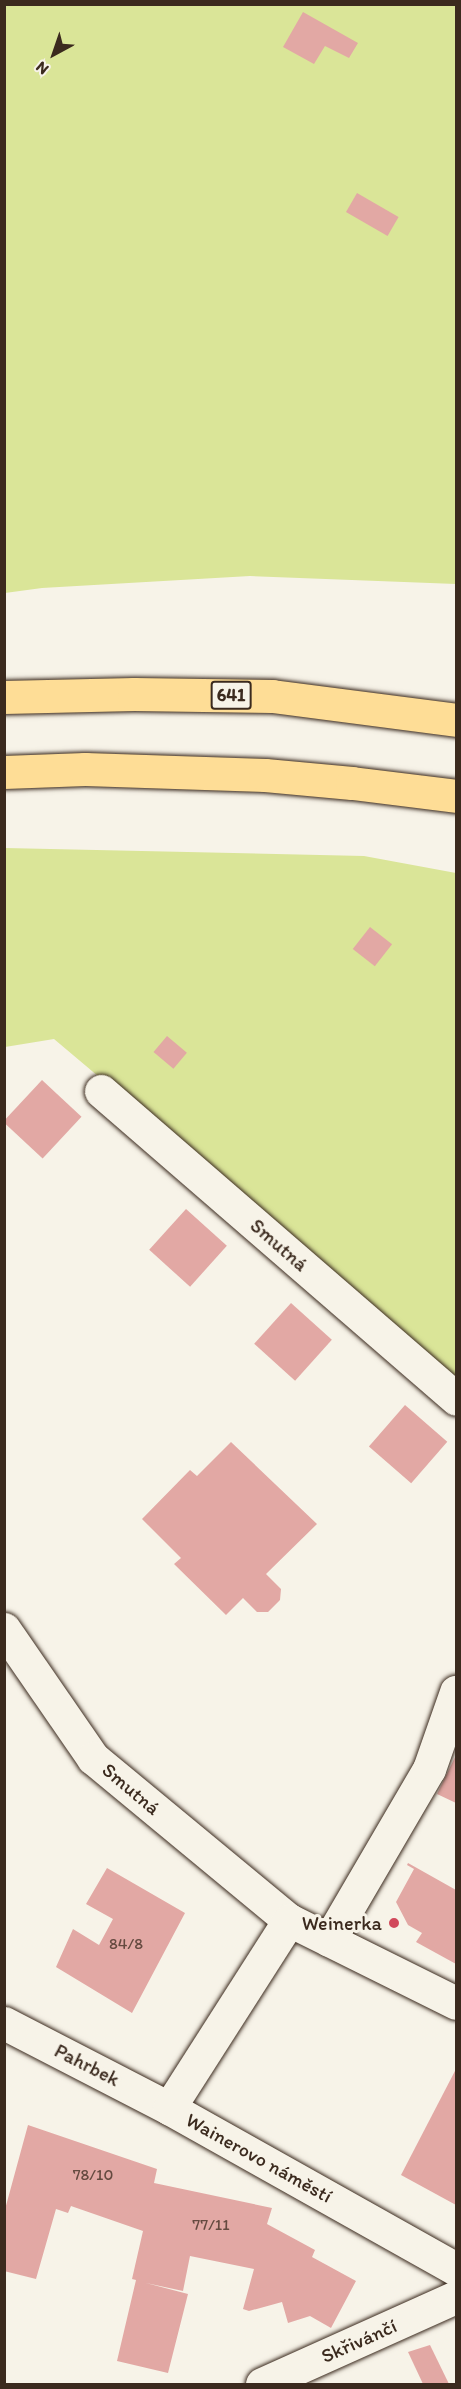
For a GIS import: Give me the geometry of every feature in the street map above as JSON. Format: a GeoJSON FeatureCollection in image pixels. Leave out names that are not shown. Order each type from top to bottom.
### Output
{"type":"FeatureCollection","features":[{"type":"Feature","properties":{"kind":"highway","name":"641"},"geometry":{"type":"LineString","coordinates":[[4,697],[134,694],[272,696],[456,720]]}},
{"type":"Feature","properties":{"kind":"highway"},"geometry":{"type":"LineString","coordinates":[[4,772],[85,769],[265,776],[352,783],[456,796]]}},
{"type":"Feature","properties":{"kind":"street","name":"Smutná"},"geometry":{"type":"LineString","coordinates":[[101,1091],[456,1399]]}},
{"type":"Feature","properties":{"kind":"street","name":"Smutná"},"geometry":{"type":"LineString","coordinates":[[4,1629],[93,1758],[289,1920]]}},
{"type":"Feature","properties":{"kind":"street"},"geometry":{"type":"LineString","coordinates":[[329,1940],[429,1769],[456,1692]]}},
{"type":"Feature","properties":{"kind":"street"},"geometry":{"type":"LineString","coordinates":[[289,1920],[456,2003]]}},
{"type":"Feature","properties":{"kind":"street","name":"Wainerovo náměstí"},"geometry":{"type":"LineString","coordinates":[[289,1920],[169,2108],[456,2269]]}},
{"type":"Feature","properties":{"kind":"street","name":"Pahrbek"},"geometry":{"type":"LineString","coordinates":[[4,2023],[169,2108]]}},
{"type":"Feature","properties":{"kind":"street","name":"Skřivánčí"},"geometry":{"type":"LineString","coordinates":[[262,2385],[456,2297]]}},
{"type":"Feature","properties":{"kind":"green space"},"geometry":{"type":"Polygon","coordinates":[[[4,5],[456,5],[456,584],[250,576],[42,588],[5,593],[4,5]]]}},
{"type":"Feature","properties":{"kind":"green space"},"geometry":{"type":"Polygon","coordinates":[[[5,848],[364,856],[456,873],[456,1378],[54,1039],[5,1047],[5,848]]]}},
{"type":"Feature","properties":{"kind":"building"},"geometry":{"type":"Polygon","coordinates":[[[303,12],[358,43],[349,58],[325,46],[314,64],[283,47],[303,12]]]}},
{"type":"Feature","properties":{"kind":"building"},"geometry":{"type":"Polygon","coordinates":[[[357,193],[399,217],[388,236],[346,212],[357,193]]]}},
{"type":"Feature","properties":{"kind":"building"},"geometry":{"type":"Polygon","coordinates":[[[370,927],[392,944],[375,966],[353,949],[370,927]]]}},
{"type":"Feature","properties":{"kind":"building"},"geometry":{"type":"Polygon","coordinates":[[[167,1036],[187,1053],[173,1069],[154,1052],[167,1036]]]}},
{"type":"Feature","properties":{"kind":"building"},"geometry":{"type":"Polygon","coordinates":[[[42,1080],[81,1117],[43,1159],[4,1123],[42,1080]]]}},
{"type":"Feature","properties":{"kind":"building"},"geometry":{"type":"Polygon","coordinates":[[[186,1209],[227,1246],[190,1287],[149,1250],[186,1209]]]}},
{"type":"Feature","properties":{"kind":"building"},"geometry":{"type":"Polygon","coordinates":[[[291,1303],[332,1340],[295,1381],[254,1344],[291,1303]]]}},
{"type":"Feature","properties":{"kind":"building"},"geometry":{"type":"Polygon","coordinates":[[[405,1405],[447,1442],[411,1483],[369,1447],[405,1405]]]}},
{"type":"Feature","properties":{"kind":"building"},"geometry":{"type":"Polygon","coordinates":[[[231,1442],[317,1524],[266,1574],[281,1589],[280,1600],[268,1612],[257,1612],[243,1598],[226,1615],[174,1564],[181,1558],[142,1519],[190,1470],[197,1476],[231,1442]]]}},
{"type":"Feature","properties":{"kind":"building"},"geometry":{"type":"Polygon","coordinates":[[[456,1755],[456,1803],[437,1794],[456,1755]]]}},
{"type":"Feature","properties":{"kind":"building"},"geometry":{"type":"Polygon","coordinates":[[[408,1863],[456,1890],[456,1964],[416,1942],[422,1933],[408,1925],[396,1902],[414,1869],[407,1865],[408,1863]]]}},
{"type":"Feature","properties":{"kind":"building"},"geometry":{"type":"Polygon","coordinates":[[[107,1868],[185,1913],[132,2013],[56,1967],[73,1929],[99,1945],[113,1919],[86,1904],[107,1868]]]}},
{"type":"Feature","properties":{"kind":"building"},"geometry":{"type":"Polygon","coordinates":[[[456,2069],[456,2205],[401,2175],[456,2069]]]}},
{"type":"Feature","properties":{"kind":"building"},"geometry":{"type":"Polygon","coordinates":[[[28,2125],[157,2169],[154,2183],[272,2208],[267,2224],[315,2250],[312,2257],[356,2281],[331,2328],[310,2316],[288,2323],[282,2302],[249,2311],[243,2309],[254,2269],[190,2256],[183,2291],[146,2283],[188,2294],[168,2373],[117,2361],[136,2280],[132,2279],[143,2231],[71,2206],[68,2213],[56,2209],[36,2279],[4,2271],[4,2213],[28,2125]]]}},
{"type":"Feature","properties":{"kind":"building"},"geometry":{"type":"Polygon","coordinates":[[[430,2345],[449,2384],[423,2384],[408,2352],[430,2345]]]}},
{"type":"Feature","properties":{"kind":"place","name":"Weinerka"},"geometry":{"type":"Point","coordinates":[394,1923]}}]}
